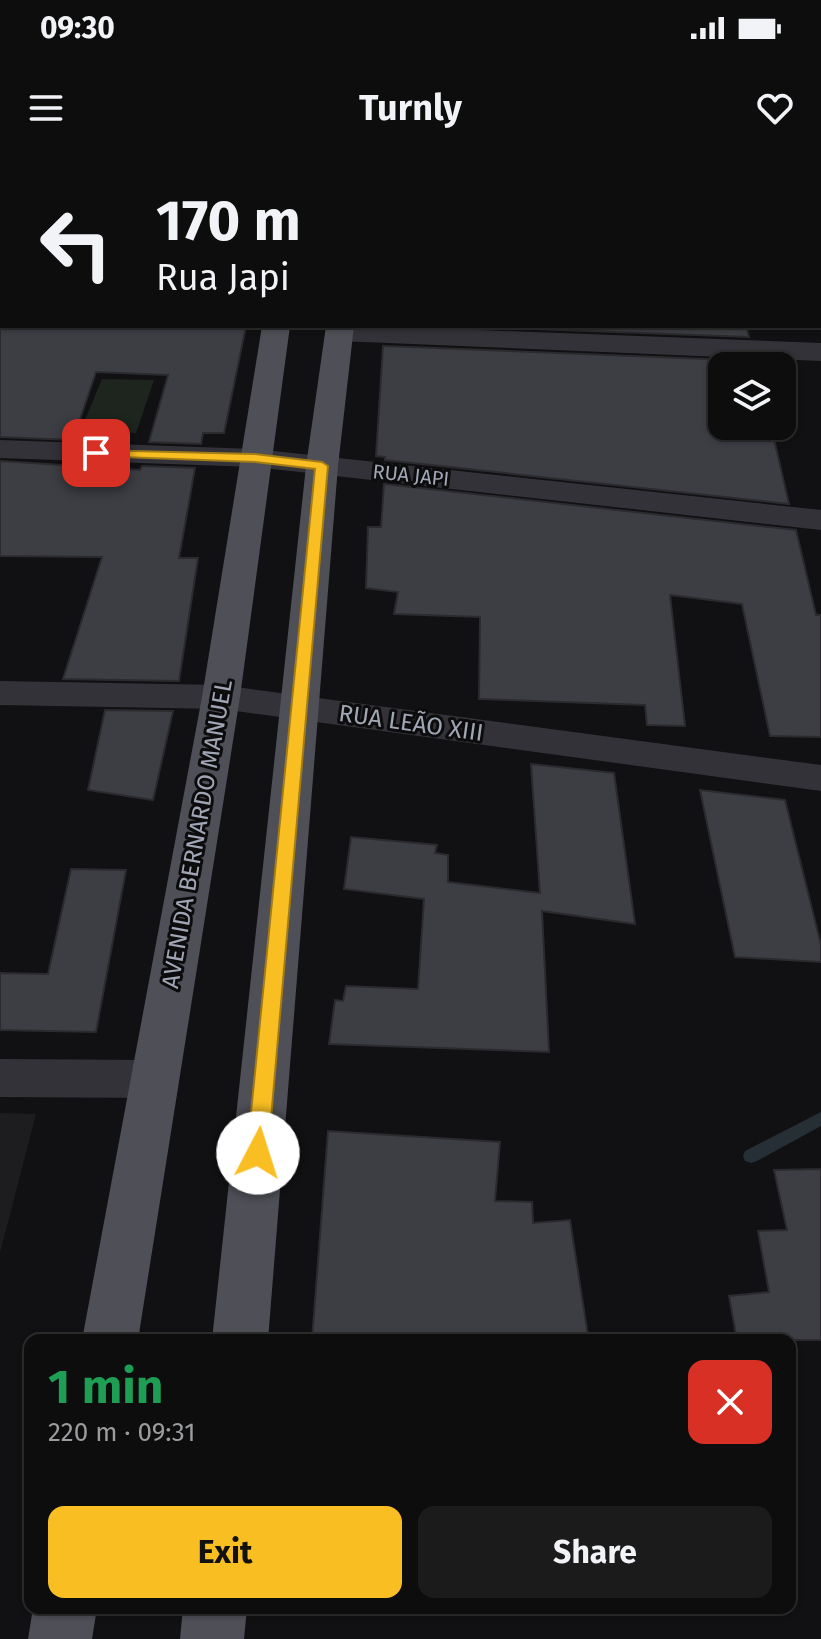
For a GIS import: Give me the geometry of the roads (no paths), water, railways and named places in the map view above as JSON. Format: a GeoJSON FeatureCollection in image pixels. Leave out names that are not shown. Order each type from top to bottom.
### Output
{"type":"FeatureCollection","features":[{"type":"Feature","properties":{"kind":"main road","name":"AVENIDA BERNARDO MANUEL"},"geometry":{"type":"LineString","coordinates":[[111,1334],[221,697],[276,328]]}},
{"type":"Feature","properties":{"kind":"main road"},"geometry":{"type":"LineString","coordinates":[[241,1334],[322,466],[339,330]]}},
{"type":"Feature","properties":{"kind":"main road"},"geometry":{"type":"LineString","coordinates":[[60,1639],[64,1614]]}},
{"type":"Feature","properties":{"kind":"main road"},"geometry":{"type":"LineString","coordinates":[[212,1639],[214,1614]]}},
{"type":"Feature","properties":{"kind":"street"},"geometry":{"type":"LineString","coordinates":[[339,330],[710,338],[821,352]]}},
{"type":"Feature","properties":{"kind":"street","name":"RUA JAPI"},"geometry":{"type":"LineString","coordinates":[[0,449],[255,458],[821,520]]}},
{"type":"Feature","properties":{"kind":"street","name":"RUA LEÃO XIII"},"geometry":{"type":"LineString","coordinates":[[0,693],[221,697],[821,778]]}},
{"type":"Feature","properties":{"kind":"street"},"geometry":{"type":"LineString","coordinates":[[0,1078],[154,1079]]}},
{"type":"Feature","properties":{"kind":"waterway"},"geometry":{"type":"LineString","coordinates":[[751,1156],[821,1118]]}}]}
